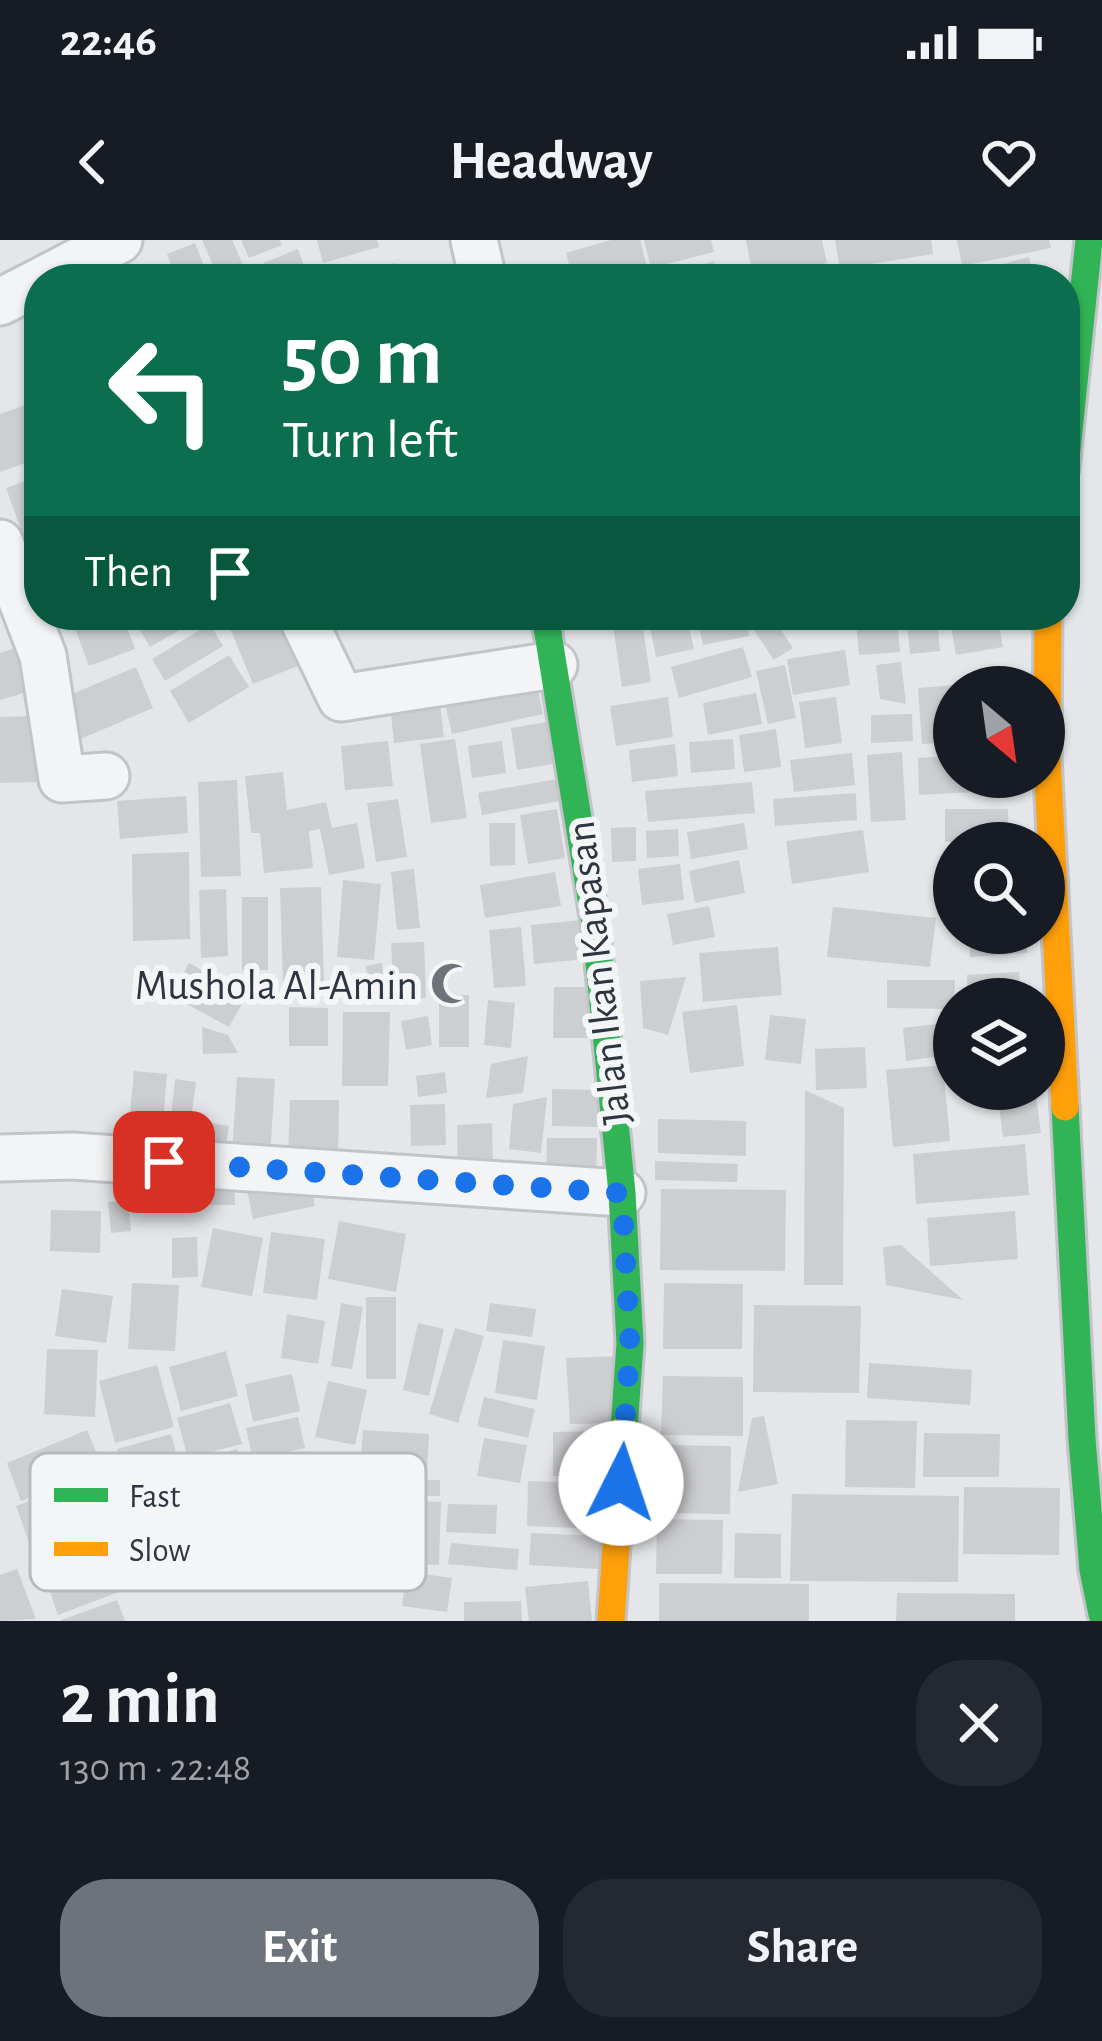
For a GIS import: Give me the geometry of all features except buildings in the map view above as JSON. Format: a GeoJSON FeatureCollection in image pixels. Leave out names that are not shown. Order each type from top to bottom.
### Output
{"type":"FeatureCollection","features":[{"type":"Feature","properties":{"kind":"main road"},"geometry":{"type":"LineString","coordinates":[[1080,386],[1089,348],[1089,240]]}},
{"type":"Feature","properties":{"kind":"main road","name":"Jalan Ikan Kapasan"},"geometry":{"type":"LineString","coordinates":[[548,630],[596,923],[622,1193],[630,1344],[611,1621]]}},
{"type":"Feature","properties":{"kind":"main road"},"geometry":{"type":"LineString","coordinates":[[1048,630],[1047,757],[1087,1206],[1093,1570],[1102,1614]]}},
{"type":"Feature","properties":{"kind":"street"},"geometry":{"type":"LineString","coordinates":[[74,264],[119,240]]}},
{"type":"Feature","properties":{"kind":"street"},"geometry":{"type":"LineString","coordinates":[[0,543],[24,605]]}},
{"type":"Feature","properties":{"kind":"street"},"geometry":{"type":"LineString","coordinates":[[34,630],[44,656],[62,778],[106,776]]}},
{"type":"Feature","properties":{"kind":"street"},"geometry":{"type":"LineString","coordinates":[[308,630],[341,698],[554,665]]}},
{"type":"Feature","properties":{"kind":"street"},"geometry":{"type":"LineString","coordinates":[[0,1158],[72,1156],[622,1193]]}},
{"type":"Feature","properties":{"kind":"traffic: fast"},"geometry":{"type":"LineString","coordinates":[[1080,326],[1089,240]]}},
{"type":"Feature","properties":{"kind":"traffic: fast"},"geometry":{"type":"LineString","coordinates":[[547,630],[595,923],[622,1193],[630,1344],[624,1429]]}},
{"type":"Feature","properties":{"kind":"traffic: fast"},"geometry":{"type":"LineString","coordinates":[[1065,1107],[1082,1439],[1093,1570],[1102,1614]]}},
{"type":"Feature","properties":{"kind":"traffic: slow"},"geometry":{"type":"LineString","coordinates":[[1048,630],[1047,757],[1058,978]]}},
{"type":"Feature","properties":{"kind":"traffic: slow"},"geometry":{"type":"LineString","coordinates":[[611,1621],[624,1429]]}},
{"type":"Feature","properties":{"kind":"place","name":"Mushola Al-Amin"},"geometry":{"type":"Point","coordinates":[452,984]}},
{"type":"Feature","properties":{"kind":"route"},"geometry":{"type":"LineString","coordinates":[[164,1162],[622,1193],[630,1344],[621,1483]]}}]}
